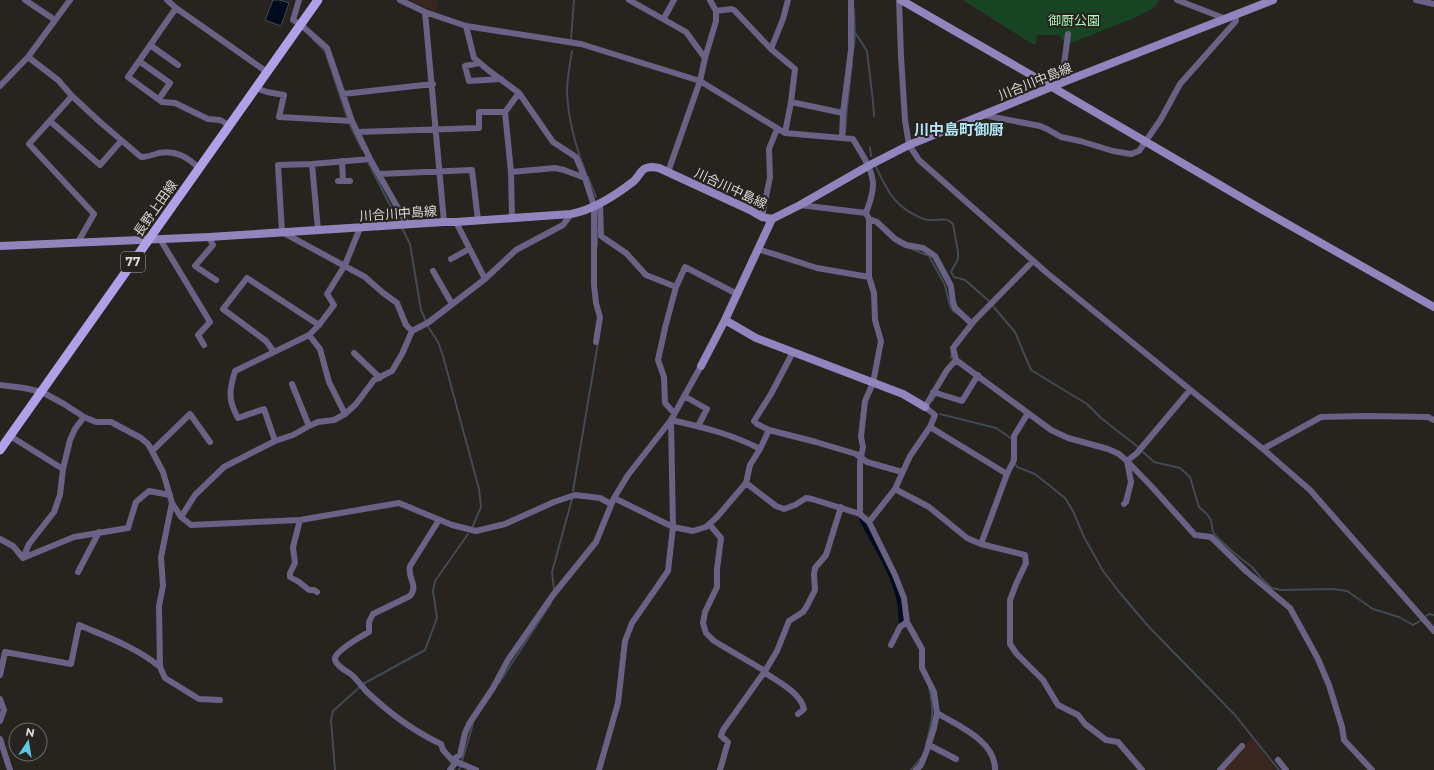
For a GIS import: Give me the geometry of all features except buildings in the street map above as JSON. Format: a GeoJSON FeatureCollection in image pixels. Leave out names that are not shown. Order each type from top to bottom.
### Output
{"type":"FeatureCollection","features":[{"type":"Feature","properties":{"kind":"main road","name":"長野上田線"},"geometry":{"type":"LineString","coordinates":[[0,450],[318,0]]}},
{"type":"Feature","properties":{"kind":"main road"},"geometry":{"type":"LineString","coordinates":[[900,0],[1052,86],[1261,209],[1434,307]]}},
{"type":"Feature","properties":{"kind":"main road","name":"川合川中島線"},"geometry":{"type":"LineString","coordinates":[[0,246],[209,237],[571,214],[580,212],[597,204],[634,180],[644,170],[651,167],[659,168],[762,217],[772,219],[909,145],[1052,86],[1273,0]]}},
{"type":"Feature","properties":{"kind":"main road"},"geometry":{"type":"LineString","coordinates":[[701,366],[772,219]]}},
{"type":"Feature","properties":{"kind":"main road"},"geometry":{"type":"LineString","coordinates":[[724,320],[756,338],[903,394],[925,406]]}},
{"type":"Feature","properties":{"kind":"street"},"geometry":{"type":"LineString","coordinates":[[25,0],[55,20]]}},
{"type":"Feature","properties":{"kind":"street"},"geometry":{"type":"LineString","coordinates":[[1,82],[28,57],[70,0]]}},
{"type":"Feature","properties":{"kind":"street"},"geometry":{"type":"LineString","coordinates":[[167,0],[176,8],[267,72]]}},
{"type":"Feature","properties":{"kind":"street"},"geometry":{"type":"LineString","coordinates":[[299,0],[293,20],[301,25],[326,48],[357,132],[370,159],[407,224]]}},
{"type":"Feature","properties":{"kind":"street"},"geometry":{"type":"LineString","coordinates":[[400,0],[425,12],[466,26],[581,44],[700,81],[784,133],[854,139],[872,177],[872,195],[868,216],[869,277],[874,293],[874,320],[882,340],[872,383],[865,401],[861,437],[863,447],[860,462],[860,514]]}},
{"type":"Feature","properties":{"kind":"street"},"geometry":{"type":"LineString","coordinates":[[629,0],[664,18],[686,32],[705,58]]}},
{"type":"Feature","properties":{"kind":"street"},"geometry":{"type":"LineString","coordinates":[[664,18],[674,0]]}},
{"type":"Feature","properties":{"kind":"street"},"geometry":{"type":"LineString","coordinates":[[668,172],[700,81],[716,21],[716,11],[710,0]]}},
{"type":"Feature","properties":{"kind":"street"},"geometry":{"type":"LineString","coordinates":[[771,49],[783,19],[788,0]]}},
{"type":"Feature","properties":{"kind":"street"},"geometry":{"type":"LineString","coordinates":[[842,138],[843,113],[852,50],[851,0]]}},
{"type":"Feature","properties":{"kind":"street"},"geometry":{"type":"LineString","coordinates":[[900,0],[901,56],[905,120],[909,145],[919,160],[1033,261],[1263,449],[1310,490],[1434,631]]}},
{"type":"Feature","properties":{"kind":"street"},"geometry":{"type":"LineString","coordinates":[[1178,0],[1226,19]]}},
{"type":"Feature","properties":{"kind":"street"},"geometry":{"type":"LineString","coordinates":[[1416,0],[1434,4]]}},
{"type":"Feature","properties":{"kind":"street"},"geometry":{"type":"LineString","coordinates":[[176,8],[128,77],[162,102],[175,103],[208,119],[220,120],[229,125]]}},
{"type":"Feature","properties":{"kind":"street"},"geometry":{"type":"LineString","coordinates":[[716,11],[734,10],[771,49],[795,69],[791,102],[784,133]]}},
{"type":"Feature","properties":{"kind":"street"},"geometry":{"type":"LineString","coordinates":[[425,12],[444,222]]}},
{"type":"Feature","properties":{"kind":"street"},"geometry":{"type":"LineString","coordinates":[[983,115],[1040,126],[1066,138],[1123,153],[1131,154],[1139,151],[1161,119],[1180,84],[1236,21],[1235,15]]}},
{"type":"Feature","properties":{"kind":"street"},"geometry":{"type":"LineString","coordinates":[[466,26],[474,58],[519,93],[553,142],[576,158],[597,204],[601,236],[626,253],[646,275],[676,287]]}},
{"type":"Feature","properties":{"kind":"street"},"geometry":{"type":"LineString","coordinates":[[1066,81],[1064,66],[1068,34]]}},
{"type":"Feature","properties":{"kind":"street"},"geometry":{"type":"LineString","coordinates":[[150,45],[178,65]]}},
{"type":"Feature","properties":{"kind":"street"},"geometry":{"type":"LineString","coordinates":[[28,57],[58,80],[72,96],[121,141],[141,156],[145,157],[171,152],[180,154],[199,168]]}},
{"type":"Feature","properties":{"kind":"street"},"geometry":{"type":"LineString","coordinates":[[139,61],[170,83],[158,99]]}},
{"type":"Feature","properties":{"kind":"street"},"geometry":{"type":"LineString","coordinates":[[479,63],[465,66],[469,81],[501,79]]}},
{"type":"Feature","properties":{"kind":"street"},"geometry":{"type":"LineString","coordinates":[[343,94],[432,84]]}},
{"type":"Feature","properties":{"kind":"street"},"geometry":{"type":"LineString","coordinates":[[256,88],[267,92],[284,94],[279,118],[352,121]]}},
{"type":"Feature","properties":{"kind":"street"},"geometry":{"type":"LineString","coordinates":[[512,218],[511,172],[505,112],[519,93]]}},
{"type":"Feature","properties":{"kind":"street"},"geometry":{"type":"LineString","coordinates":[[72,96],[29,144],[94,214],[78,242]]}},
{"type":"Feature","properties":{"kind":"street"},"geometry":{"type":"LineString","coordinates":[[791,102],[843,113]]}},
{"type":"Feature","properties":{"kind":"street"},"geometry":{"type":"LineString","coordinates":[[357,132],[479,128],[479,112],[505,112]]}},
{"type":"Feature","properties":{"kind":"street"},"geometry":{"type":"LineString","coordinates":[[50,122],[100,166],[121,141]]}},
{"type":"Feature","properties":{"kind":"street"},"geometry":{"type":"LineString","coordinates":[[762,217],[770,177],[769,149],[777,129]]}},
{"type":"Feature","properties":{"kind":"street"},"geometry":{"type":"LineString","coordinates":[[370,159],[312,164],[278,164],[282,232],[365,276],[382,292],[397,303],[406,325],[412,331]]}},
{"type":"Feature","properties":{"kind":"street"},"geometry":{"type":"LineString","coordinates":[[342,161],[340,181],[350,181]]}},
{"type":"Feature","properties":{"kind":"street"},"geometry":{"type":"LineString","coordinates":[[312,164],[318,230]]}},
{"type":"Feature","properties":{"kind":"street"},"geometry":{"type":"LineString","coordinates":[[511,172],[555,168],[584,178]]}},
{"type":"Feature","properties":{"kind":"street"},"geometry":{"type":"LineString","coordinates":[[379,174],[472,170],[478,220]]}},
{"type":"Feature","properties":{"kind":"street"},"geometry":{"type":"LineString","coordinates":[[596,342],[600,317],[596,303],[594,286],[597,204]]}},
{"type":"Feature","properties":{"kind":"street"},"geometry":{"type":"LineString","coordinates":[[800,205],[868,216],[877,222],[895,239],[906,246],[923,248],[935,256],[951,286],[955,308],[972,324]]}},
{"type":"Feature","properties":{"kind":"street"},"geometry":{"type":"LineString","coordinates":[[181,517],[195,495],[224,468],[275,441],[293,435],[318,422],[334,420],[346,414],[356,404],[374,380],[392,371],[402,354],[412,331],[429,322],[485,279],[516,250],[563,225],[571,214]]}},
{"type":"Feature","properties":{"kind":"street"},"geometry":{"type":"LineString","coordinates":[[456,222],[485,279]]}},
{"type":"Feature","properties":{"kind":"street"},"geometry":{"type":"LineString","coordinates":[[275,441],[264,409],[238,418],[232,407],[230,395],[231,383],[235,371],[309,335],[319,325],[334,304],[327,294],[345,266],[360,228]]}},
{"type":"Feature","properties":{"kind":"street"},"geometry":{"type":"LineString","coordinates":[[209,237],[213,245],[195,266],[216,280]]}},
{"type":"Feature","properties":{"kind":"street"},"geometry":{"type":"LineString","coordinates":[[160,239],[210,322],[198,335],[204,345]]}},
{"type":"Feature","properties":{"kind":"street"},"geometry":{"type":"LineString","coordinates":[[451,259],[469,249]]}},
{"type":"Feature","properties":{"kind":"street"},"geometry":{"type":"LineString","coordinates":[[758,249],[817,268],[869,277]]}},
{"type":"Feature","properties":{"kind":"street"},"geometry":{"type":"LineString","coordinates":[[1033,261],[972,324],[953,348],[956,360],[1051,430],[1068,438],[1108,449],[1119,454],[1195,535],[1211,537],[1247,572],[1290,608],[1318,659],[1327,679],[1342,727],[1344,740],[1372,770]]}},
{"type":"Feature","properties":{"kind":"street"},"geometry":{"type":"LineString","coordinates":[[599,770],[618,703],[626,641],[632,623],[668,571],[674,527],[672,417],[665,403],[664,377],[658,360],[664,328],[676,287],[685,267],[737,294]]}},
{"type":"Feature","properties":{"kind":"street"},"geometry":{"type":"LineString","coordinates":[[433,271],[452,304]]}},
{"type":"Feature","properties":{"kind":"street"},"geometry":{"type":"LineString","coordinates":[[274,352],[266,341],[223,308],[247,278],[319,325]]}},
{"type":"Feature","properties":{"kind":"street"},"geometry":{"type":"LineString","coordinates":[[309,335],[320,349],[329,382],[346,414]]}},
{"type":"Feature","properties":{"kind":"street"},"geometry":{"type":"LineString","coordinates":[[793,352],[771,394],[754,421],[769,430],[856,454],[867,462],[902,472]]}},
{"type":"Feature","properties":{"kind":"street"},"geometry":{"type":"LineString","coordinates":[[354,353],[380,378]]}},
{"type":"Feature","properties":{"kind":"street"},"geometry":{"type":"LineString","coordinates":[[869,522],[895,489],[910,456],[930,427],[935,415],[925,406],[947,370],[956,360]]}},
{"type":"Feature","properties":{"kind":"street"},"geometry":{"type":"LineString","coordinates":[[450,770],[454,761],[460,755],[465,733],[469,724],[493,688],[508,660],[553,595],[596,542],[612,501],[628,475],[672,417],[701,366]]}},
{"type":"Feature","properties":{"kind":"street"},"geometry":{"type":"LineString","coordinates":[[933,392],[962,401],[978,375]]}},
{"type":"Feature","properties":{"kind":"street"},"geometry":{"type":"LineString","coordinates":[[292,384],[309,426]]}},
{"type":"Feature","properties":{"kind":"street"},"geometry":{"type":"LineString","coordinates":[[0,385],[42,392],[84,417],[96,422],[110,422],[141,438],[152,450],[163,472],[172,503],[181,517],[191,525],[300,520],[399,503],[452,526],[476,531],[505,524],[554,502],[575,495],[612,501],[674,527],[693,531],[706,527],[717,517],[746,483],[750,465],[760,450],[769,430]]}},
{"type":"Feature","properties":{"kind":"street"},"geometry":{"type":"LineString","coordinates":[[1127,461],[1138,453],[1190,390]]}},
{"type":"Feature","properties":{"kind":"street"},"geometry":{"type":"LineString","coordinates":[[684,396],[707,409],[698,426]]}},
{"type":"Feature","properties":{"kind":"street"},"geometry":{"type":"LineString","coordinates":[[981,544],[1007,474],[1014,460],[1014,436],[1028,413]]}},
{"type":"Feature","properties":{"kind":"street"},"geometry":{"type":"LineString","coordinates":[[152,450],[190,414],[210,442]]}},
{"type":"Feature","properties":{"kind":"street"},"geometry":{"type":"LineString","coordinates":[[1263,449],[1321,417],[1366,416],[1428,418],[1434,420]]}},
{"type":"Feature","properties":{"kind":"street"},"geometry":{"type":"LineString","coordinates":[[23,558],[29,544],[54,512],[60,495],[63,469],[70,440],[75,429],[84,417]]}},
{"type":"Feature","properties":{"kind":"street"},"geometry":{"type":"LineString","coordinates":[[672,417],[730,435],[745,441],[760,450]]}},
{"type":"Feature","properties":{"kind":"street"},"geometry":{"type":"LineString","coordinates":[[930,427],[1007,474]]}},
{"type":"Feature","properties":{"kind":"street"},"geometry":{"type":"LineString","coordinates":[[10,436],[63,469]]}},
{"type":"Feature","properties":{"kind":"street"},"geometry":{"type":"LineString","coordinates":[[1124,504],[1126,502],[1131,482],[1127,461]]}},
{"type":"Feature","properties":{"kind":"street"},"geometry":{"type":"LineString","coordinates":[[746,483],[776,506],[784,509],[795,505],[806,498],[841,507],[860,514],[869,522],[895,575],[904,598],[907,622],[922,649],[922,668],[934,692],[937,714],[934,728],[921,765],[916,770]]}},
{"type":"Feature","properties":{"kind":"street"},"geometry":{"type":"LineString","coordinates":[[895,489],[929,507],[967,538],[981,544],[1025,555],[1026,563],[1010,600],[1010,644],[1016,653],[1043,680],[1058,705],[1078,715],[1085,724],[1106,740],[1118,742],[1142,770]]}},
{"type":"Feature","properties":{"kind":"street"},"geometry":{"type":"LineString","coordinates":[[23,558],[74,536],[128,528],[136,502],[149,491],[170,495]]}},
{"type":"Feature","properties":{"kind":"street"},"geometry":{"type":"LineString","coordinates":[[172,503],[161,557],[163,586],[158,606],[160,667],[164,678],[199,699],[220,700]]}},
{"type":"Feature","properties":{"kind":"street"},"geometry":{"type":"LineString","coordinates":[[720,770],[728,742],[721,736],[723,730],[765,671],[777,651],[790,621],[803,612],[815,590],[814,574],[816,568],[826,555],[841,507]]}},
{"type":"Feature","properties":{"kind":"street"},"geometry":{"type":"LineString","coordinates":[[300,520],[293,548],[295,563],[290,573],[290,577],[309,590],[314,590],[317,592]]}},
{"type":"Feature","properties":{"kind":"street"},"geometry":{"type":"LineString","coordinates":[[439,520],[410,566],[409,572],[414,586],[413,592],[410,596],[373,614],[369,622],[369,632],[344,648],[336,656],[335,660],[367,691],[407,725],[424,736],[441,744],[443,750],[454,761],[476,770]]}},
{"type":"Feature","properties":{"kind":"street"},"geometry":{"type":"LineString","coordinates":[[709,524],[721,538],[717,570],[717,587],[705,612],[703,623],[706,634],[714,641],[765,671],[799,696],[803,703],[804,709],[798,714]]}},
{"type":"Feature","properties":{"kind":"street"},"geometry":{"type":"LineString","coordinates":[[78,572],[99,532]]}},
{"type":"Feature","properties":{"kind":"street"},"geometry":{"type":"LineString","coordinates":[[0,539],[13,546],[23,558]]}},
{"type":"Feature","properties":{"kind":"street"},"geometry":{"type":"LineString","coordinates":[[891,645],[900,627],[907,622]]}},
{"type":"Feature","properties":{"kind":"street"},"geometry":{"type":"LineString","coordinates":[[0,675],[5,652],[70,664],[79,625],[120,642],[150,658],[160,667]]}},
{"type":"Feature","properties":{"kind":"street"},"geometry":{"type":"LineString","coordinates":[[0,699],[4,710],[0,720]]}},
{"type":"Feature","properties":{"kind":"street"},"geometry":{"type":"LineString","coordinates":[[937,714],[980,740],[990,753],[995,763],[995,770]]}},
{"type":"Feature","properties":{"kind":"street"},"geometry":{"type":"LineString","coordinates":[[0,739],[10,770]]}},
{"type":"Feature","properties":{"kind":"street"},"geometry":{"type":"LineString","coordinates":[[929,745],[956,759]]}},
{"type":"Feature","properties":{"kind":"street"},"geometry":{"type":"LineString","coordinates":[[1220,770],[1242,746]]}},
{"type":"Feature","properties":{"kind":"street"},"geometry":{"type":"LineString","coordinates":[[1278,760],[1286,770]]}},
{"type":"Feature","properties":{"kind":"shaded area"},"geometry":{"type":"Polygon","coordinates":[[[409,0],[438,0],[436,12],[409,0]]]}},
{"type":"Feature","properties":{"kind":"shaded area"},"geometry":{"type":"Polygon","coordinates":[[[1252,737],[1276,770],[1223,770],[1252,737]]]}},
{"type":"Feature","properties":{"kind":"green space","name":"御厨公園"},"geometry":{"type":"Polygon","coordinates":[[[963,0],[1159,0],[1155,7],[1139,16],[1071,43],[1064,42],[1059,35],[1037,35],[1036,44],[1032,44],[963,0]]]}},
{"type":"Feature","properties":{"kind":"water"},"geometry":{"type":"Polygon","coordinates":[[[273,0],[280,0],[289,3],[281,26],[265,20],[273,0]]]}},
{"type":"Feature","properties":{"kind":"waterway"},"geometry":{"type":"LineString","coordinates":[[571,39],[574,0]]}},
{"type":"Feature","properties":{"kind":"waterway"},"geometry":{"type":"LineString","coordinates":[[854,9],[854,47]]}},
{"type":"Feature","properties":{"kind":"waterway"},"geometry":{"type":"LineString","coordinates":[[856,34],[867,51],[874,116]]}},
{"type":"Feature","properties":{"kind":"waterway"},"geometry":{"type":"LineString","coordinates":[[313,39],[325,51],[347,117]]}},
{"type":"Feature","properties":{"kind":"waterway"},"geometry":{"type":"LineString","coordinates":[[572,51],[567,91],[569,112],[573,133],[586,173]]}},
{"type":"Feature","properties":{"kind":"waterway"},"geometry":{"type":"LineString","coordinates":[[845,134],[852,63]]}},
{"type":"Feature","properties":{"kind":"waterway"},"geometry":{"type":"LineString","coordinates":[[350,125],[362,149]]}},
{"type":"Feature","properties":{"kind":"waterway"},"geometry":{"type":"LineString","coordinates":[[870,147],[871,156]]}},
{"type":"Feature","properties":{"kind":"waterway"},"geometry":{"type":"LineString","coordinates":[[368,162],[398,221]]}},
{"type":"Feature","properties":{"kind":"waterway"},"geometry":{"type":"LineString","coordinates":[[876,167],[891,195],[907,211],[924,219],[945,219],[953,224],[958,259],[951,272],[954,277],[965,280],[989,301]]}},
{"type":"Feature","properties":{"kind":"waterway"},"geometry":{"type":"LineString","coordinates":[[588,177],[596,197]]}},
{"type":"Feature","properties":{"kind":"waterway"},"geometry":{"type":"LineString","coordinates":[[597,227],[597,246]]}},
{"type":"Feature","properties":{"kind":"waterway"},"geometry":{"type":"LineString","coordinates":[[402,228],[410,244],[421,310],[426,321]]}},
{"type":"Feature","properties":{"kind":"waterway"},"geometry":{"type":"LineString","coordinates":[[899,244],[929,256],[945,285],[950,306],[953,311],[958,314]]}},
{"type":"Feature","properties":{"kind":"waterway"},"geometry":{"type":"LineString","coordinates":[[992,305],[1015,332],[1031,370],[1087,404],[1101,418],[1138,447]]}},
{"type":"Feature","properties":{"kind":"waterway"},"geometry":{"type":"LineString","coordinates":[[427,325],[438,342],[443,356],[479,489],[481,507],[472,528]]}},
{"type":"Feature","properties":{"kind":"waterway"},"geometry":{"type":"LineString","coordinates":[[573,491],[598,343]]}},
{"type":"Feature","properties":{"kind":"waterway"},"geometry":{"type":"LineString","coordinates":[[951,358],[952,352]]}},
{"type":"Feature","properties":{"kind":"waterway"},"geometry":{"type":"LineString","coordinates":[[932,401],[936,395]]}},
{"type":"Feature","properties":{"kind":"waterway"},"geometry":{"type":"LineString","coordinates":[[940,414],[996,428],[1012,439]]}},
{"type":"Feature","properties":{"kind":"waterway"},"geometry":{"type":"LineString","coordinates":[[1143,452],[1154,462],[1180,468],[1190,477],[1199,507],[1211,520],[1213,532],[1234,553],[1252,567],[1272,588],[1281,590],[1333,589],[1347,591],[1373,609],[1399,617],[1413,625],[1420,621]]}},
{"type":"Feature","properties":{"kind":"waterway"},"geometry":{"type":"LineString","coordinates":[[1015,464],[1017,467],[1035,474],[1065,498],[1103,571],[1120,593],[1149,627],[1235,715],[1279,770]]}},
{"type":"Feature","properties":{"kind":"waterway"},"geometry":{"type":"LineString","coordinates":[[554,590],[552,572],[572,499]]}},
{"type":"Feature","properties":{"kind":"waterway"},"geometry":{"type":"LineString","coordinates":[[863,520],[889,568],[899,594],[902,620]]}},
{"type":"Feature","properties":{"kind":"waterway"},"geometry":{"type":"LineString","coordinates":[[363,684],[425,650],[437,618],[433,591],[435,581],[468,534]]}},
{"type":"Feature","properties":{"kind":"waterway"},"geometry":{"type":"LineString","coordinates":[[499,683],[551,603]]}},
{"type":"Feature","properties":{"kind":"waterway"},"geometry":{"type":"LineString","coordinates":[[1426,616],[1429,614],[1434,615]]}},
{"type":"Feature","properties":{"kind":"waterway"},"geometry":{"type":"LineString","coordinates":[[335,770],[331,720],[333,711],[361,686]]}},
{"type":"Feature","properties":{"kind":"waterway"},"geometry":{"type":"LineString","coordinates":[[926,744],[932,716],[932,703],[929,688]]}},
{"type":"Feature","properties":{"kind":"waterway"},"geometry":{"type":"LineString","coordinates":[[462,761],[473,724]]}},
{"type":"Feature","properties":{"kind":"waterway"},"geometry":{"type":"LineString","coordinates":[[911,770],[921,758]]}},
{"type":"Feature","properties":{"kind":"waterway"},"geometry":{"type":"LineString","coordinates":[[459,770],[461,766]]}},
{"type":"Feature","properties":{"kind":"district","name":"川中島町御厨"},"geometry":{"type":"Point","coordinates":[959,130]}}]}
